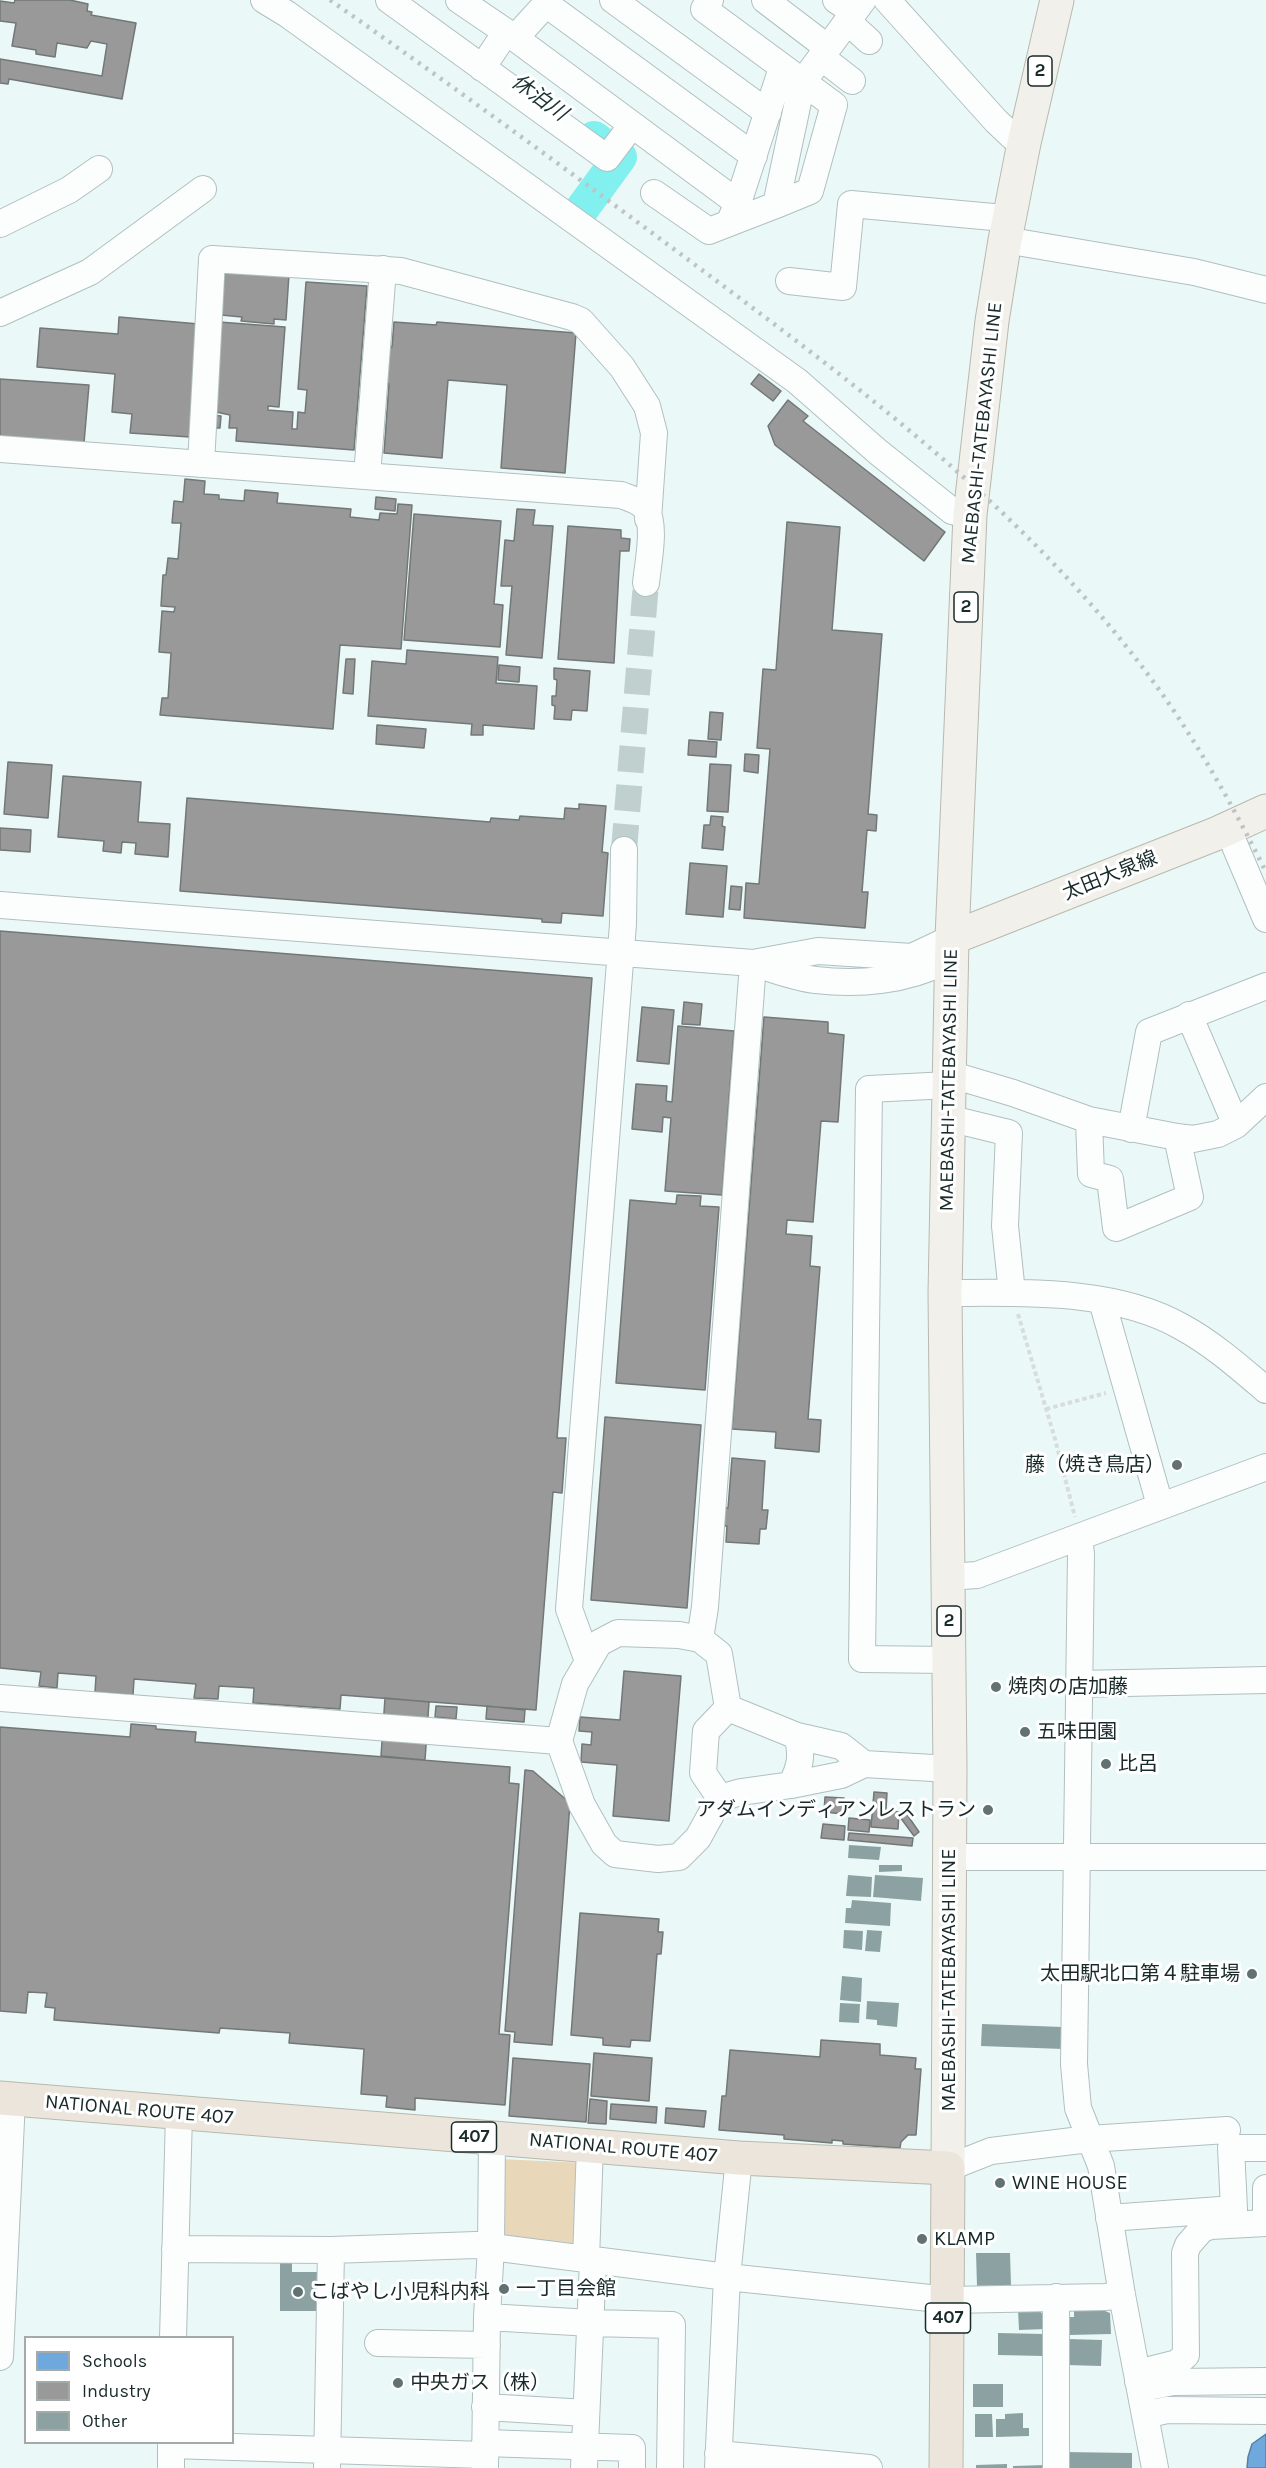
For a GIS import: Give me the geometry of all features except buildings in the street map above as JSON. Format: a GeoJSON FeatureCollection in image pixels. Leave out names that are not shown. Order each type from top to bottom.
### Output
{"type":"FeatureCollection","features":[{"type":"Feature","properties":{"kind":"highway","name":"NATIONAL ROUTE 407"},"geometry":{"type":"LineString","coordinates":[[6,2099],[739,2158],[948,2169]]}},
{"type":"Feature","properties":{"kind":"highway","name":"407"},"geometry":{"type":"LineString","coordinates":[[946,2468],[949,2300],[948,2169]]}},
{"type":"Feature","properties":{"kind":"main road","name":"MAEBASHI-TATEBAYASHI LINE"},"geometry":{"type":"LineString","coordinates":[[948,2169],[950,1769],[945,1293],[952,948],[970,515],[992,321],[1007,230],[1024,143],[1057,0]]}},
{"type":"Feature","properties":{"kind":"main road","name":"太田大泉線"},"geometry":{"type":"LineString","coordinates":[[952,948],[1266,811]]}},
{"type":"Feature","properties":{"kind":"main road","name":"太田大泉線"},"geometry":{"type":"LineString","coordinates":[[952,948],[1235,846],[1266,830]]}},
{"type":"Feature","properties":{"kind":"street"},"geometry":{"type":"LineString","coordinates":[[264,0],[297,21],[548,200],[797,381],[878,452],[952,511],[970,515]]}},
{"type":"Feature","properties":{"kind":"street"},"geometry":{"type":"LineString","coordinates":[[389,0],[499,48],[620,142],[733,213]]}},
{"type":"Feature","properties":{"kind":"street"},"geometry":{"type":"LineString","coordinates":[[613,0],[768,113]]}},
{"type":"Feature","properties":{"kind":"street"},"geometry":{"type":"LineString","coordinates":[[765,0],[824,52],[852,81]]}},
{"type":"Feature","properties":{"kind":"street"},"geometry":{"type":"LineString","coordinates":[[887,0],[996,121],[1013,137],[1024,143]]}},
{"type":"Feature","properties":{"kind":"street"},"geometry":{"type":"LineString","coordinates":[[499,48],[545,1],[754,156]]}},
{"type":"Feature","properties":{"kind":"street"},"geometry":{"type":"LineString","coordinates":[[654,193],[709,231],[733,213],[776,205],[810,191],[834,105],[792,76],[701,3]]}},
{"type":"Feature","properties":{"kind":"street"},"geometry":{"type":"LineString","coordinates":[[474,4],[499,48],[620,142]]}},
{"type":"Feature","properties":{"kind":"street"},"geometry":{"type":"LineString","coordinates":[[733,213],[768,113],[792,76],[824,52],[850,8],[869,41]]}},
{"type":"Feature","properties":{"kind":"street"},"geometry":{"type":"LineString","coordinates":[[776,205],[792,76]]}},
{"type":"Feature","properties":{"kind":"street"},"geometry":{"type":"LineString","coordinates":[[0,224],[69,190],[99,169]]}},
{"type":"Feature","properties":{"kind":"street"},"geometry":{"type":"LineString","coordinates":[[0,313],[90,272],[203,189]]}},
{"type":"Feature","properties":{"kind":"street"},"geometry":{"type":"LineString","coordinates":[[789,281],[843,287],[851,204],[993,217],[1007,230],[1266,290]]}},
{"type":"Feature","properties":{"kind":"street"},"geometry":{"type":"LineString","coordinates":[[201,464],[212,259],[401,271],[549,309],[581,321],[622,367],[647,406],[652,420],[654,434],[648,519]]}},
{"type":"Feature","properties":{"kind":"street"},"geometry":{"type":"LineString","coordinates":[[367,476],[383,269]]}},
{"type":"Feature","properties":{"kind":"street"},"geometry":{"type":"LineString","coordinates":[[0,448],[621,495],[637,501],[646,509],[651,530],[646,582]]}},
{"type":"Feature","properties":{"kind":"street"},"geometry":{"type":"LineString","coordinates":[[1235,846],[1266,919]]}},
{"type":"Feature","properties":{"kind":"street"},"geometry":{"type":"LineString","coordinates":[[588,1661],[568,1609],[623,924],[624,850]]}},
{"type":"Feature","properties":{"kind":"street"},"geometry":{"type":"LineString","coordinates":[[0,905],[753,963],[815,980],[874,980],[905,977],[924,972],[952,948]]}},
{"type":"Feature","properties":{"kind":"street"},"geometry":{"type":"LineString","coordinates":[[700,1639],[705,1607],[753,963]]}},
{"type":"Feature","properties":{"kind":"street"},"geometry":{"type":"LineString","coordinates":[[1131,1129],[1149,1032],[1266,986]]}},
{"type":"Feature","properties":{"kind":"street"},"geometry":{"type":"LineString","coordinates":[[949,1660],[862,1659],[869,1089],[949,1080],[1013,1093],[1079,1117],[1131,1129],[1177,1137],[1208,1137],[1251,1111],[1189,1015]]}},
{"type":"Feature","properties":{"kind":"street"},"geometry":{"type":"LineString","coordinates":[[1079,1117],[1091,1174],[1110,1179],[1116,1228],[1190,1197],[1177,1137]]}},
{"type":"Feature","properties":{"kind":"street"},"geometry":{"type":"LineString","coordinates":[[948,1118],[1009,1133],[1005,1226],[1011,1293]]}},
{"type":"Feature","properties":{"kind":"street"},"geometry":{"type":"LineString","coordinates":[[945,1293],[1053,1294],[1136,1308],[1180,1325],[1215,1348],[1266,1390]]}},
{"type":"Feature","properties":{"kind":"street"},"geometry":{"type":"LineString","coordinates":[[1102,1301],[1160,1505]]}},
{"type":"Feature","properties":{"kind":"street"},"geometry":{"type":"LineString","coordinates":[[948,1577],[977,1575],[1266,1467]]}},
{"type":"Feature","properties":{"kind":"street"},"geometry":{"type":"LineString","coordinates":[[1079,1537],[1081,1554],[1074,2064],[1078,2108],[1101,2166],[1122,2295],[1155,2468]]}},
{"type":"Feature","properties":{"kind":"street"},"geometry":{"type":"LineString","coordinates":[[728,1708],[718,1654],[700,1639],[679,1635],[618,1633],[599,1643],[575,1684],[559,1741],[582,1805],[604,1844],[615,1854],[658,1859],[679,1857],[698,1838],[720,1798],[741,1792],[841,1775],[864,1764],[950,1769]]}},
{"type":"Feature","properties":{"kind":"street"},"geometry":{"type":"LineString","coordinates":[[1079,1684],[1266,1680]]}},
{"type":"Feature","properties":{"kind":"street"},"geometry":{"type":"LineString","coordinates":[[0,1698],[559,1741]]}},
{"type":"Feature","properties":{"kind":"street"},"geometry":{"type":"LineString","coordinates":[[728,1708],[797,1736],[841,1746],[864,1764]]}},
{"type":"Feature","properties":{"kind":"street"},"geometry":{"type":"LineString","coordinates":[[720,1798],[703,1773],[706,1731],[728,1708]]}},
{"type":"Feature","properties":{"kind":"street"},"geometry":{"type":"LineString","coordinates":[[791,1785],[800,1769],[801,1750],[797,1736]]}},
{"type":"Feature","properties":{"kind":"street"},"geometry":{"type":"LineString","coordinates":[[950,1857],[1266,1857]]}},
{"type":"Feature","properties":{"kind":"street"},"geometry":{"type":"LineString","coordinates":[[0,2357],[6,2099]]}},
{"type":"Feature","properties":{"kind":"street"},"geometry":{"type":"LineString","coordinates":[[173,2336],[180,2114]]}},
{"type":"Feature","properties":{"kind":"street"},"geometry":{"type":"LineString","coordinates":[[948,2169],[991,2151],[1089,2139],[1227,2130]]}},
{"type":"Feature","properties":{"kind":"street"},"geometry":{"type":"LineString","coordinates":[[485,2456],[492,2138]]}},
{"type":"Feature","properties":{"kind":"street"},"geometry":{"type":"LineString","coordinates":[[584,2457],[591,2323],[590,2145]]}},
{"type":"Feature","properties":{"kind":"street"},"geometry":{"type":"LineString","coordinates":[[1109,2218],[1233,2209],[1232,2148],[1266,2148]]}},
{"type":"Feature","properties":{"kind":"street"},"geometry":{"type":"LineString","coordinates":[[739,2158],[727,2277],[718,2461],[869,2468]]}},
{"type":"Feature","properties":{"kind":"street"},"geometry":{"type":"LineString","coordinates":[[1266,2188],[1266,2213]]}},
{"type":"Feature","properties":{"kind":"street"},"geometry":{"type":"LineString","coordinates":[[1138,2381],[1145,2371],[1177,2363],[1186,2355],[1185,2253],[1193,2237],[1202,2229],[1211,2226],[1266,2223]]}},
{"type":"Feature","properties":{"kind":"street"},"geometry":{"type":"LineString","coordinates":[[175,2249],[331,2250],[463,2244],[727,2277],[949,2300],[1122,2295]]}},
{"type":"Feature","properties":{"kind":"street"},"geometry":{"type":"LineString","coordinates":[[327,2459],[331,2250]]}},
{"type":"Feature","properties":{"kind":"street"},"geometry":{"type":"LineString","coordinates":[[1056,2297],[1056,2468]]}},
{"type":"Feature","properties":{"kind":"street"},"geometry":{"type":"LineString","coordinates":[[487,2317],[672,2325],[670,2468]]}},
{"type":"Feature","properties":{"kind":"street"},"geometry":{"type":"LineString","coordinates":[[378,2343],[487,2345]]}},
{"type":"Feature","properties":{"kind":"street"},"geometry":{"type":"LineString","coordinates":[[1138,2381],[1148,2387],[1173,2382],[1266,2381]]}},
{"type":"Feature","properties":{"kind":"street"},"geometry":{"type":"LineString","coordinates":[[485,2407],[586,2413]]}},
{"type":"Feature","properties":{"kind":"street"},"geometry":{"type":"LineString","coordinates":[[1145,2415],[1167,2410],[1266,2411]]}},
{"type":"Feature","properties":{"kind":"street"},"geometry":{"type":"LineString","coordinates":[[171,2452],[327,2459],[584,2457],[632,2448],[632,2468]]}},
{"type":"Feature","properties":{"kind":"path"},"geometry":{"type":"LineString","coordinates":[[1011,1293],[1046,1409],[1079,1537]]}},
{"type":"Feature","properties":{"kind":"path"},"geometry":{"type":"LineString","coordinates":[[1046,1409],[1126,1387]]}},
{"type":"Feature","properties":{"kind":"shaded area"},"geometry":{"type":"Polygon","coordinates":[[[500,2159],[584,2163],[584,2253],[497,2237],[500,2159]]]}},
{"type":"Feature","properties":{"kind":"waterway","name":"休泊川"},"geometry":{"type":"LineString","coordinates":[[582,209],[620,157],[594,138]]}},
{"type":"Feature","properties":{"kind":"tunnel"},"geometry":{"type":"LineString","coordinates":[[624,850],[646,583]]}},
{"type":"Feature","properties":{"kind":"railway"},"geometry":{"type":"LineString","coordinates":[[330,0],[561,166],[825,363],[949,464],[1008,518],[1064,574],[1116,634],[1165,698],[1219,783],[1266,872]]}},
{"type":"Feature","properties":{"kind":"place","name":"藤（焼き鳥店）"},"geometry":{"type":"Point","coordinates":[1177,1465]}},
{"type":"Feature","properties":{"kind":"place","name":"焼肉の店加藤"},"geometry":{"type":"Point","coordinates":[996,1687]}},
{"type":"Feature","properties":{"kind":"place","name":"五味田園"},"geometry":{"type":"Point","coordinates":[1025,1732]}},
{"type":"Feature","properties":{"kind":"place","name":"比呂"},"geometry":{"type":"Point","coordinates":[1106,1764]}},
{"type":"Feature","properties":{"kind":"place","name":"アダムインディアンレストラン"},"geometry":{"type":"Point","coordinates":[988,1810]}},
{"type":"Feature","properties":{"kind":"place","name":"太田駅北口第４駐車場"},"geometry":{"type":"Point","coordinates":[1252,1974]}},
{"type":"Feature","properties":{"kind":"place","name":"WINE HOUSE"},"geometry":{"type":"Point","coordinates":[1000,2183]}},
{"type":"Feature","properties":{"kind":"place","name":"KLAMP"},"geometry":{"type":"Point","coordinates":[922,2239]}},
{"type":"Feature","properties":{"kind":"place","name":"一丁目会館"},"geometry":{"type":"Point","coordinates":[504,2289]}},
{"type":"Feature","properties":{"kind":"place","name":"こばやし小児科内科"},"geometry":{"type":"Point","coordinates":[298,2292]}},
{"type":"Feature","properties":{"kind":"place","name":"中央ガス（株）"},"geometry":{"type":"Point","coordinates":[398,2383]}}]}
